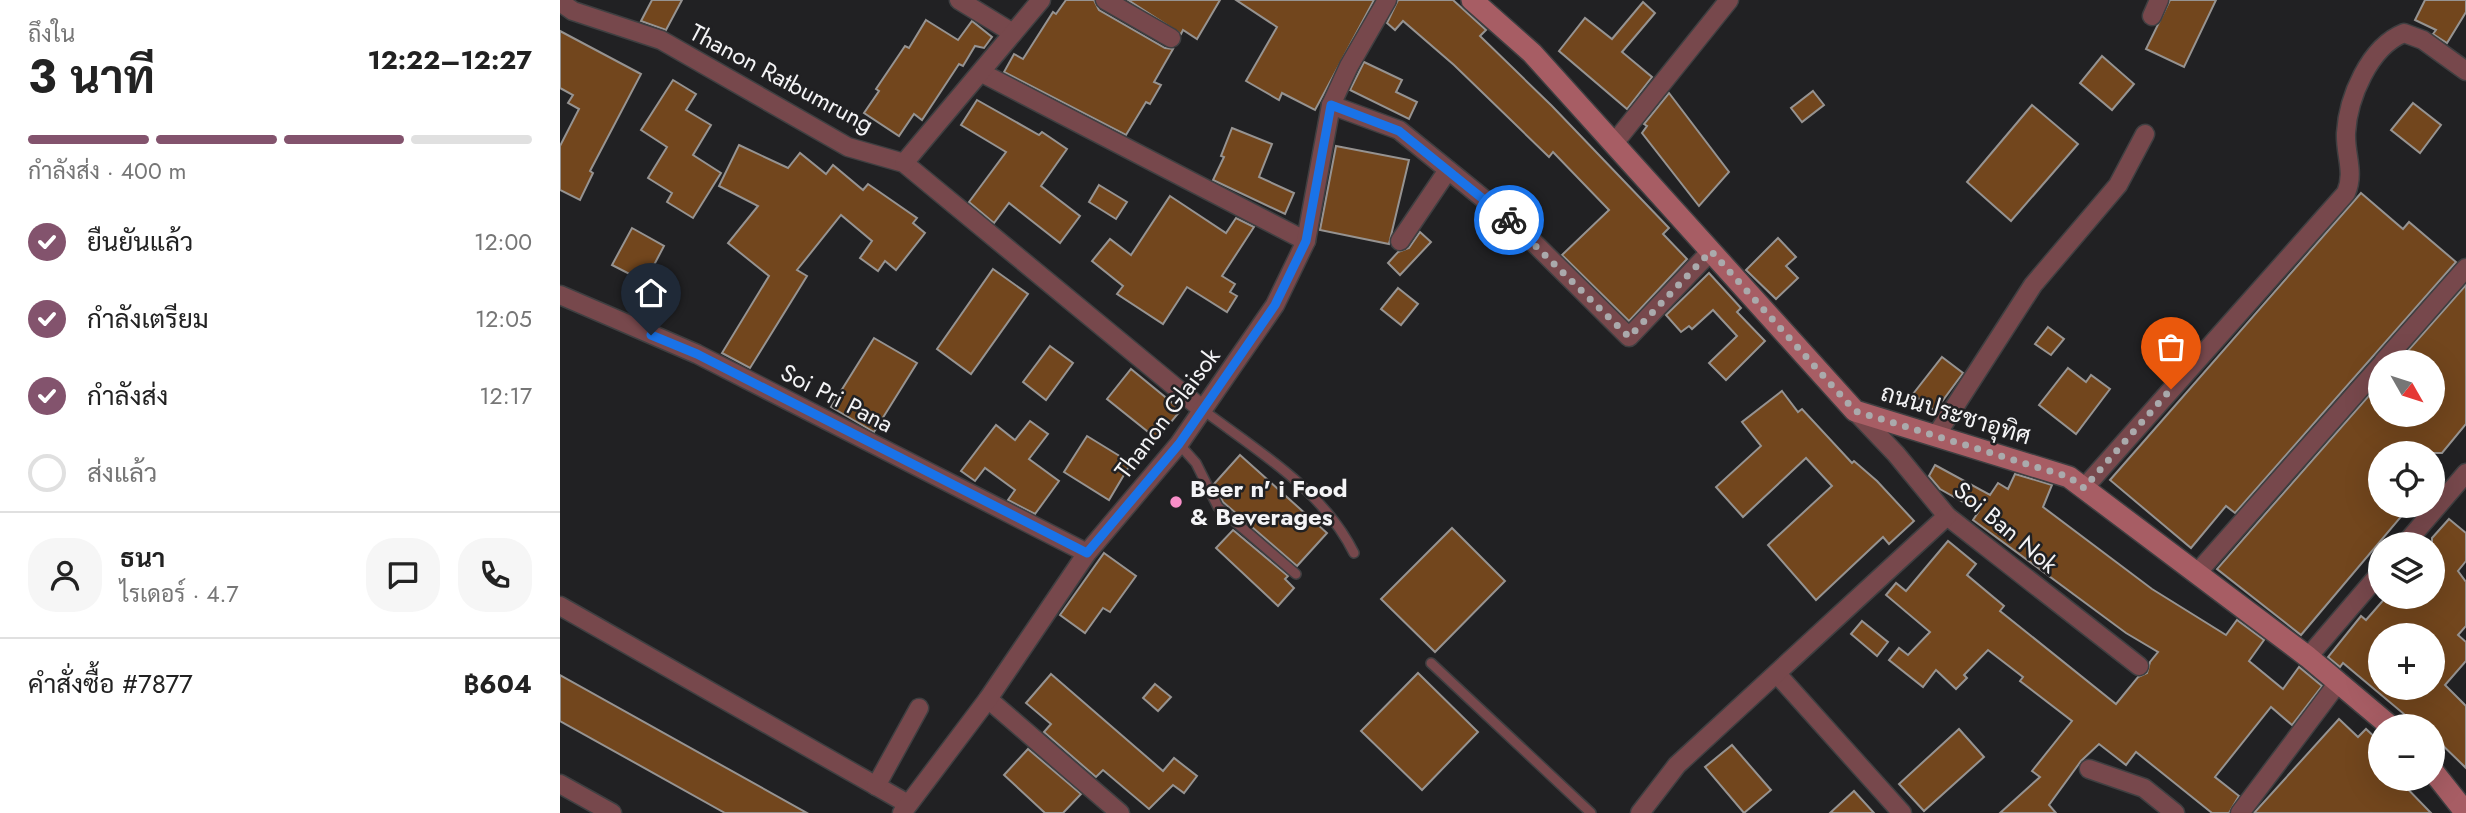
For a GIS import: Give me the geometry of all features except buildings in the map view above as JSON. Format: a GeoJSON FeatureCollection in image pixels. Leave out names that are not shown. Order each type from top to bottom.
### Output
{"type":"FeatureCollection","features":[{"type":"Feature","properties":{"kind":"street"},"geometry":{"type":"LineString","coordinates":[[960,0],[1013,33]]}},
{"type":"Feature","properties":{"kind":"street"},"geometry":{"type":"LineString","coordinates":[[1041,0],[904,163],[1203,410]]}},
{"type":"Feature","properties":{"kind":"street"},"geometry":{"type":"LineString","coordinates":[[1105,0],[1171,38]]}},
{"type":"Feature","properties":{"kind":"street","name":"Thanon Glaisok"},"geometry":{"type":"LineString","coordinates":[[905,809],[988,699],[1087,553],[1179,444],[1275,305],[1306,241],[1331,105],[1349,66],[1387,0]]}},
{"type":"Feature","properties":{"kind":"street","name":"ถนนประชาอุทิศ"},"geometry":{"type":"LineString","coordinates":[[1472,0],[1532,53],[1615,142],[1855,411],[1937,434],[2069,477],[2308,657],[2375,714]]}},
{"type":"Feature","properties":{"kind":"street"},"geometry":{"type":"LineString","coordinates":[[1615,142],[1729,0]]}},
{"type":"Feature","properties":{"kind":"street","name":"Thanon Ratbumrung"},"geometry":{"type":"LineString","coordinates":[[570,4],[661,40],[848,147],[904,163]]}},
{"type":"Feature","properties":{"kind":"street"},"geometry":{"type":"LineString","coordinates":[[2084,488],[2346,193],[2351,168],[2346,137],[2349,107],[2369,66],[2391,38],[2404,33],[2423,40],[2466,71]]}},
{"type":"Feature","properties":{"kind":"street"},"geometry":{"type":"LineString","coordinates":[[982,73],[1306,241]]}},
{"type":"Feature","properties":{"kind":"street"},"geometry":{"type":"LineString","coordinates":[[1331,105],[1399,131],[1516,225],[1629,337],[1711,251]]}},
{"type":"Feature","properties":{"kind":"street"},"geometry":{"type":"LineString","coordinates":[[1937,434],[2033,285],[2118,185],[2145,134]]}},
{"type":"Feature","properties":{"kind":"street"},"geometry":{"type":"LineString","coordinates":[[1400,241],[1448,170]]}},
{"type":"Feature","properties":{"kind":"street"},"geometry":{"type":"LineString","coordinates":[[2393,350],[2466,268]]}},
{"type":"Feature","properties":{"kind":"street","name":"Soi Pri Pana"},"geometry":{"type":"LineString","coordinates":[[560,295],[697,354],[1087,553]]}},
{"type":"Feature","properties":{"kind":"street"},"geometry":{"type":"LineString","coordinates":[[2197,572],[2368,379]]}},
{"type":"Feature","properties":{"kind":"street","name":"Soi Ban Nok"},"geometry":{"type":"LineString","coordinates":[[1855,411],[1896,454],[1947,516],[2139,666]]}},
{"type":"Feature","properties":{"kind":"street"},"geometry":{"type":"LineString","coordinates":[[2415,532],[2466,473]]}},
{"type":"Feature","properties":{"kind":"street"},"geometry":{"type":"LineString","coordinates":[[1640,813],[1677,765],[1947,516]]}},
{"type":"Feature","properties":{"kind":"street"},"geometry":{"type":"LineString","coordinates":[[2308,657],[2368,587]]}},
{"type":"Feature","properties":{"kind":"street"},"geometry":{"type":"LineString","coordinates":[[560,606],[876,786],[905,809]]}},
{"type":"Feature","properties":{"kind":"street"},"geometry":{"type":"LineString","coordinates":[[1777,674],[1902,813]]}},
{"type":"Feature","properties":{"kind":"street"},"geometry":{"type":"LineString","coordinates":[[2240,813],[2337,684]]}},
{"type":"Feature","properties":{"kind":"street"},"geometry":{"type":"LineString","coordinates":[[988,699],[1120,813]]}},
{"type":"Feature","properties":{"kind":"street"},"geometry":{"type":"LineString","coordinates":[[876,786],[919,708]]}},
{"type":"Feature","properties":{"kind":"street"},"geometry":{"type":"LineString","coordinates":[[2089,769],[2144,788],[2175,813]]}},
{"type":"Feature","properties":{"kind":"street"},"geometry":{"type":"LineString","coordinates":[[560,784],[612,813]]}},
{"type":"Feature","properties":{"kind":"street"},"geometry":{"type":"LineString","coordinates":[[2445,786],[2466,813]]}},
{"type":"Feature","properties":{"kind":"lane"},"geometry":{"type":"LineString","coordinates":[[1203,410],[1317,497],[1340,526],[1354,553]]}},
{"type":"Feature","properties":{"kind":"lane"},"geometry":{"type":"LineString","coordinates":[[1179,444],[1196,463],[1218,507],[1296,574]]}},
{"type":"Feature","properties":{"kind":"lane"},"geometry":{"type":"LineString","coordinates":[[1431,663],[1591,813]]}},
{"type":"Feature","properties":{"kind":"way so far"},"geometry":{"type":"LineString","coordinates":[[1509,220],[1629,337],[1711,251],[1855,411],[1937,434],[2069,477],[2084,488],[2171,389]]}},
{"type":"Feature","properties":{"kind":"place","name":"Beer n' i Food & Beverages"},"geometry":{"type":"Point","coordinates":[1176,502]}},
{"type":"Feature","properties":{"kind":"route"},"geometry":{"type":"LineString","coordinates":[[651,335],[697,354],[1087,553],[1179,444],[1275,305],[1306,241],[1331,105],[1399,131],[1509,220]]}}]}
